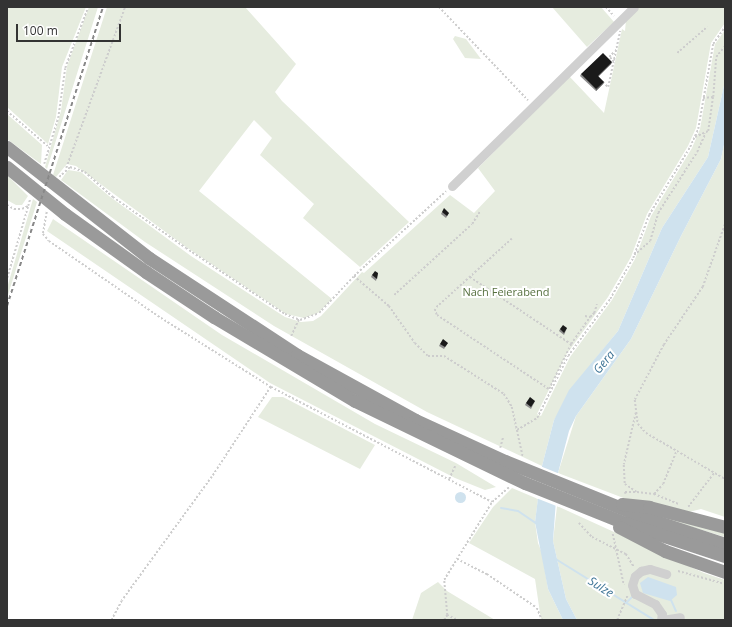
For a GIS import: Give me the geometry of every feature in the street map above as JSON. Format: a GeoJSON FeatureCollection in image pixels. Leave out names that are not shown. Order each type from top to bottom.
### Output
{"type":"FeatureCollection","features":[{"type":"Feature","properties":{"kind":"highway"},"geometry":{"type":"LineString","coordinates":[[7,147],[71,199],[149,258],[297,355],[502,466],[590,509],[725,544]]}},
{"type":"Feature","properties":{"kind":"highway"},"geometry":{"type":"LineString","coordinates":[[7,167],[65,214],[146,272],[290,364],[407,428],[502,466],[604,502],[625,517],[666,551],[725,572]]}},
{"type":"Feature","properties":{"kind":"highway"},"geometry":{"type":"LineString","coordinates":[[625,517],[692,517],[725,527]]}},
{"type":"Feature","properties":{"kind":"highway"},"geometry":{"type":"LineString","coordinates":[[625,517],[725,556]]}},
{"type":"Feature","properties":{"kind":"street"},"geometry":{"type":"LineString","coordinates":[[452,186],[634,7]]}},
{"type":"Feature","properties":{"kind":"street"},"geometry":{"type":"LineString","coordinates":[[666,574],[650,569],[638,573],[632,585],[635,594],[655,604],[662,614],[662,620],[680,617]]}},
{"type":"Feature","properties":{"kind":"path"},"geometry":{"type":"LineString","coordinates":[[43,166],[58,118],[65,68],[88,7]]}},
{"type":"Feature","properties":{"kind":"path"},"geometry":{"type":"LineString","coordinates":[[58,178],[66,168],[125,7]]}},
{"type":"Feature","properties":{"kind":"path"},"geometry":{"type":"LineString","coordinates":[[439,7],[511,84],[534,105]]}},
{"type":"Feature","properties":{"kind":"path"},"geometry":{"type":"LineString","coordinates":[[600,78],[608,87],[621,28],[619,21],[606,7]]}},
{"type":"Feature","properties":{"kind":"path"},"geometry":{"type":"LineString","coordinates":[[677,53],[707,26]]}},
{"type":"Feature","properties":{"kind":"path"},"geometry":{"type":"LineString","coordinates":[[517,430],[537,418],[568,356],[610,299],[634,256],[649,215],[695,137],[713,44],[725,27]]}},
{"type":"Feature","properties":{"kind":"path"},"geometry":{"type":"LineString","coordinates":[[634,256],[650,241],[658,213],[697,152],[705,134],[713,97],[716,57],[725,46]]}},
{"type":"Feature","properties":{"kind":"path"},"geometry":{"type":"LineString","coordinates":[[614,62],[609,57],[616,50]]}},
{"type":"Feature","properties":{"kind":"path"},"geometry":{"type":"LineString","coordinates":[[703,98],[713,97]]}},
{"type":"Feature","properties":{"kind":"path"},"geometry":{"type":"LineString","coordinates":[[7,110],[49,147]]}},
{"type":"Feature","properties":{"kind":"path"},"geometry":{"type":"LineString","coordinates":[[695,137],[705,134]]}},
{"type":"Feature","properties":{"kind":"path"},"geometry":{"type":"LineString","coordinates":[[66,168],[77,168],[85,172],[113,197],[192,253],[285,314],[299,319],[319,313],[354,276],[452,186]]}},
{"type":"Feature","properties":{"kind":"path"},"geometry":{"type":"LineString","coordinates":[[7,278],[31,197]]}},
{"type":"Feature","properties":{"kind":"path"},"geometry":{"type":"LineString","coordinates":[[7,205],[14,209],[28,206]]}},
{"type":"Feature","properties":{"kind":"path"},"geometry":{"type":"LineString","coordinates":[[48,210],[44,234],[49,241],[160,318],[271,388],[492,502]]}},
{"type":"Feature","properties":{"kind":"path"},"geometry":{"type":"LineString","coordinates":[[394,295],[472,224],[480,211]]}},
{"type":"Feature","properties":{"kind":"path"},"geometry":{"type":"LineString","coordinates":[[725,224],[703,287],[664,345],[634,400],[638,424],[646,433],[725,479]]}},
{"type":"Feature","properties":{"kind":"path"},"geometry":{"type":"LineString","coordinates":[[512,240],[434,309],[444,320],[549,389],[571,344],[590,317],[597,304]]}},
{"type":"Feature","properties":{"kind":"path"},"geometry":{"type":"LineString","coordinates":[[354,276],[389,306],[415,343],[428,356],[444,356],[504,394],[512,407],[523,457]]}},
{"type":"Feature","properties":{"kind":"path"},"geometry":{"type":"LineString","coordinates":[[470,277],[571,344]]}},
{"type":"Feature","properties":{"kind":"path"},"geometry":{"type":"LineString","coordinates":[[585,316],[590,317]]}},
{"type":"Feature","properties":{"kind":"path"},"geometry":{"type":"LineString","coordinates":[[291,336],[299,319]]}},
{"type":"Feature","properties":{"kind":"path"},"geometry":{"type":"LineString","coordinates":[[112,620],[126,595],[212,477],[271,388]]}},
{"type":"Feature","properties":{"kind":"path"},"geometry":{"type":"LineString","coordinates":[[636,412],[624,465],[625,484],[637,492]]}},
{"type":"Feature","properties":{"kind":"path"},"geometry":{"type":"LineString","coordinates":[[500,448],[503,437]]}},
{"type":"Feature","properties":{"kind":"path"},"geometry":{"type":"LineString","coordinates":[[654,494],[663,484],[676,451]]}},
{"type":"Feature","properties":{"kind":"path"},"geometry":{"type":"LineString","coordinates":[[449,479],[455,466]]}},
{"type":"Feature","properties":{"kind":"path"},"geometry":{"type":"LineString","coordinates":[[625,586],[615,549],[625,517],[625,492],[654,494],[689,508],[714,473]]}},
{"type":"Feature","properties":{"kind":"path"},"geometry":{"type":"LineString","coordinates":[[444,620],[447,615],[444,580],[492,502],[509,486]]}},
{"type":"Feature","properties":{"kind":"path"},"geometry":{"type":"LineString","coordinates":[[579,523],[592,537],[626,554],[638,573]]}},
{"type":"Feature","properties":{"kind":"path"},"geometry":{"type":"LineString","coordinates":[[457,559],[487,574],[537,608],[542,620]]}},
{"type":"Feature","properties":{"kind":"path"},"geometry":{"type":"LineString","coordinates":[[678,571],[725,584]]}},
{"type":"Feature","properties":{"kind":"path"},"geometry":{"type":"LineString","coordinates":[[616,620],[627,596],[626,593]]}},
{"type":"Feature","properties":{"kind":"path"},"geometry":{"type":"LineString","coordinates":[[447,615],[458,620]]}},
{"type":"Feature","properties":{"kind":"green space"},"geometry":{"type":"Polygon","coordinates":[[[7,7],[86,7],[62,67],[56,117],[48,144],[7,107],[7,7]]]}},
{"type":"Feature","properties":{"kind":"green space"},"geometry":{"type":"Polygon","coordinates":[[[89,7],[98,7],[47,169],[45,167],[61,111],[67,66],[89,7]]]}},
{"type":"Feature","properties":{"kind":"green space"},"geometry":{"type":"Polygon","coordinates":[[[107,7],[245,7],[296,64],[275,92],[282,101],[409,222],[360,267],[303,218],[314,204],[260,155],[272,138],[254,120],[199,191],[332,299],[318,313],[304,318],[286,314],[186,247],[76,166],[67,164],[56,177],[53,175],[107,7]]]}},
{"type":"Feature","properties":{"kind":"green space"},"geometry":{"type":"Polygon","coordinates":[[[552,7],[601,7],[614,22],[587,47],[552,7]]]}},
{"type":"Feature","properties":{"kind":"green space","name":"Nach Feierabend"},"geometry":{"type":"Polygon","coordinates":[[[640,7],[725,7],[725,23],[711,43],[696,128],[688,146],[647,214],[631,257],[608,297],[566,355],[537,414],[541,416],[570,357],[612,300],[635,259],[651,216],[692,148],[700,129],[715,44],[725,30],[725,81],[708,157],[662,228],[618,331],[596,358],[554,420],[542,466],[427,412],[274,326],[145,242],[61,180],[68,170],[81,172],[109,196],[191,256],[285,317],[301,322],[313,321],[321,316],[362,272],[364,273],[450,195],[474,213],[495,191],[478,168],[569,76],[604,113],[622,29],[625,31],[626,20],[640,7]]]}},
{"type":"Feature","properties":{"kind":"green space"},"geometry":{"type":"Polygon","coordinates":[[[455,36],[466,39],[481,59],[465,58],[453,39],[455,36]]]}},
{"type":"Feature","properties":{"kind":"green space"},"geometry":{"type":"Polygon","coordinates":[[[7,114],[42,145],[41,164],[7,139],[7,114]]]}},
{"type":"Feature","properties":{"kind":"green space"},"geometry":{"type":"Polygon","coordinates":[[[725,140],[725,517],[701,509],[689,512],[634,502],[558,473],[576,416],[631,339],[681,236],[721,159],[725,140]]]}},
{"type":"Feature","properties":{"kind":"green space"},"geometry":{"type":"Polygon","coordinates":[[[7,175],[28,196],[22,205],[16,205],[7,200],[7,175]]]}},
{"type":"Feature","properties":{"kind":"green space"},"geometry":{"type":"Polygon","coordinates":[[[33,199],[37,202],[7,298],[7,288],[33,199]]]}},
{"type":"Feature","properties":{"kind":"green space"},"geometry":{"type":"Polygon","coordinates":[[[53,219],[222,335],[375,424],[456,463],[496,487],[485,490],[455,478],[270,383],[47,231],[53,219]]]}},
{"type":"Feature","properties":{"kind":"green space"},"geometry":{"type":"Polygon","coordinates":[[[272,397],[283,397],[375,445],[360,469],[258,417],[272,397]]]}},
{"type":"Feature","properties":{"kind":"green space"},"geometry":{"type":"Polygon","coordinates":[[[512,488],[538,499],[535,522],[538,543],[542,553],[548,589],[563,620],[541,620],[535,579],[469,543],[493,507],[512,488]]]}},
{"type":"Feature","properties":{"kind":"green space"},"geometry":{"type":"Polygon","coordinates":[[[557,506],[704,573],[725,580],[725,620],[577,620],[566,599],[553,541],[557,506]]]}},
{"type":"Feature","properties":{"kind":"green space"},"geometry":{"type":"Polygon","coordinates":[[[651,513],[725,531],[725,537],[686,525],[651,513]]]}},
{"type":"Feature","properties":{"kind":"green space"},"geometry":{"type":"Polygon","coordinates":[[[438,582],[447,591],[495,620],[412,620],[421,593],[438,582]]]}},
{"type":"Feature","properties":{"kind":"water","name":"Gera"},"geometry":{"type":"Polygon","coordinates":[[[725,81],[725,140],[721,159],[681,236],[631,339],[576,416],[569,431],[558,473],[553,541],[566,599],[577,620],[563,620],[548,589],[535,522],[542,466],[554,420],[569,390],[618,331],[662,228],[708,157],[725,81]]]}},
{"type":"Feature","properties":{"kind":"water"},"geometry":{"type":"Polygon","coordinates":[[[458,492],[462,492],[464,493],[464,501],[458,502],[455,499],[455,495],[458,492]]]}},
{"type":"Feature","properties":{"kind":"water"},"geometry":{"type":"Polygon","coordinates":[[[648,577],[676,587],[677,595],[670,601],[643,593],[640,583],[648,577]]]}},
{"type":"Feature","properties":{"kind":"pier"},"geometry":{"type":"Polygon","coordinates":[[[540,466],[560,474],[559,507],[536,498],[540,466]]]}},
{"type":"Feature","properties":{"kind":"building"},"geometry":{"type":"Polygon","coordinates":[[[603,53],[612,62],[598,76],[604,82],[596,89],[581,74],[603,53]]]}},
{"type":"Feature","properties":{"kind":"building"},"geometry":{"type":"Polygon","coordinates":[[[444,208],[449,213],[447,216],[442,212],[444,208]]]}},
{"type":"Feature","properties":{"kind":"building"},"geometry":{"type":"Polygon","coordinates":[[[375,271],[378,273],[377,279],[372,275],[375,271]]]}},
{"type":"Feature","properties":{"kind":"building"},"geometry":{"type":"Polygon","coordinates":[[[563,325],[567,328],[564,333],[560,329],[563,325]]]}},
{"type":"Feature","properties":{"kind":"building"},"geometry":{"type":"Polygon","coordinates":[[[443,339],[448,343],[445,347],[440,344],[443,339]]]}},
{"type":"Feature","properties":{"kind":"building"},"geometry":{"type":"Polygon","coordinates":[[[530,397],[535,401],[531,407],[526,403],[530,397]]]}},
{"type":"Feature","properties":{"kind":"waterway"},"geometry":{"type":"LineString","coordinates":[[501,508],[518,511],[536,523]]}},
{"type":"Feature","properties":{"kind":"waterway","name":"Sulze"},"geometry":{"type":"LineString","coordinates":[[554,558],[654,620]]}},
{"type":"Feature","properties":{"kind":"waterway","name":"Sulze"},"geometry":{"type":"LineString","coordinates":[[626,603],[632,597]]}},
{"type":"Feature","properties":{"kind":"waterway"},"geometry":{"type":"LineString","coordinates":[[671,600],[676,611]]}},
{"type":"Feature","properties":{"kind":"railway"},"geometry":{"type":"LineString","coordinates":[[7,306],[103,7]]}}]}
